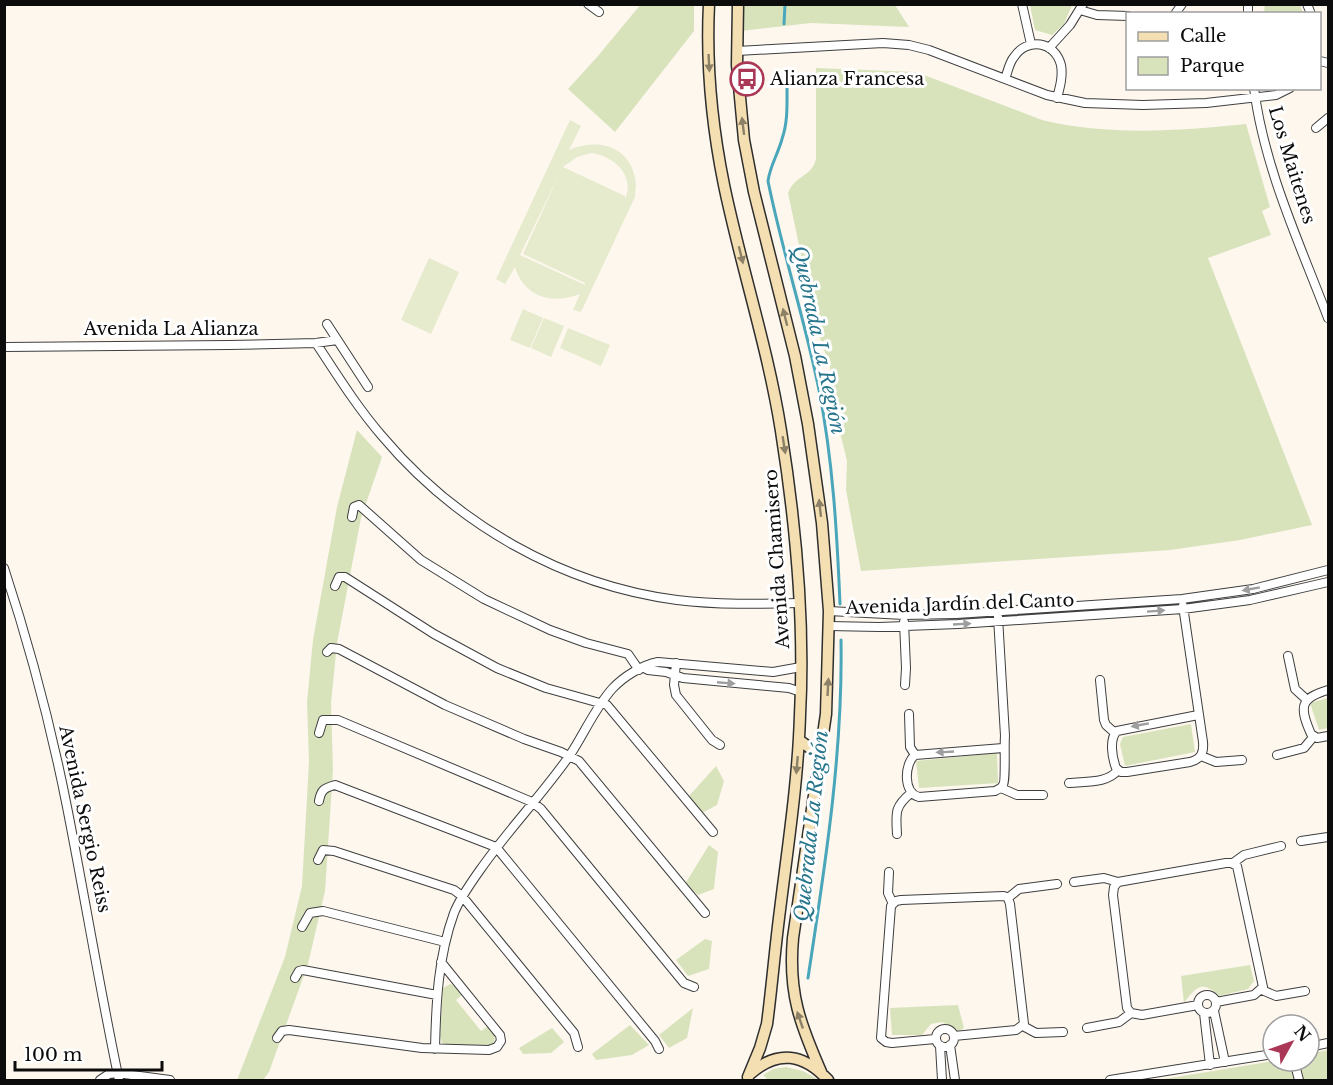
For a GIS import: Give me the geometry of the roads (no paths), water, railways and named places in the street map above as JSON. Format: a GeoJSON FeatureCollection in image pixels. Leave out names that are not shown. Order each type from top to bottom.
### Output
{"type":"FeatureCollection","features":[{"type":"Feature","properties":{"kind":"street"},"geometry":{"type":"LineString","coordinates":[[588,4],[599,12]]}},
{"type":"Feature","properties":{"kind":"street","name":"Avenida Chamisero"},"geometry":{"type":"LineString","coordinates":[[709,4],[711,86],[717,147],[728,202],[770,370],[781,428],[795,533],[799,603],[801,692],[792,816],[767,1024],[760,1048],[746,1079]]}},
{"type":"Feature","properties":{"kind":"street"},"geometry":{"type":"LineString","coordinates":[[738,4],[739,97],[748,159],[797,367],[814,457],[822,523],[829,610],[828,694],[793,938],[791,968],[796,1010],[825,1077]]}},
{"type":"Feature","properties":{"kind":"street"},"geometry":{"type":"LineString","coordinates":[[1022,4],[1031,44]]}},
{"type":"Feature","properties":{"kind":"street"},"geometry":{"type":"LineString","coordinates":[[1049,48],[1070,25],[1081,7],[1097,15],[1126,16]]}},
{"type":"Feature","properties":{"kind":"street"},"geometry":{"type":"LineString","coordinates":[[737,51],[900,44],[929,50],[1057,98],[1085,103],[1184,104],[1254,93],[1281,94],[1287,90]]}},
{"type":"Feature","properties":{"kind":"street"},"geometry":{"type":"LineString","coordinates":[[1005,79],[1014,57],[1021,49],[1031,44],[1040,44],[1049,48],[1058,57],[1061,66],[1061,83],[1057,98]]}},
{"type":"Feature","properties":{"kind":"street","name":"Los Maitenes"},"geometry":{"type":"LineString","coordinates":[[1254,93],[1273,172],[1325,299],[1329,318]]}},
{"type":"Feature","properties":{"kind":"street"},"geometry":{"type":"LineString","coordinates":[[1316,128],[1329,118]]}},
{"type":"Feature","properties":{"kind":"street"},"geometry":{"type":"LineString","coordinates":[[327,324],[368,387]]}},
{"type":"Feature","properties":{"kind":"street","name":"Avenida La Alianza"},"geometry":{"type":"LineString","coordinates":[[4,347],[316,343],[337,340]]}},
{"type":"Feature","properties":{"kind":"street"},"geometry":{"type":"LineString","coordinates":[[316,343],[370,421],[409,465],[457,507],[514,546],[578,576],[639,594],[718,604],[799,603]]}},
{"type":"Feature","properties":{"kind":"street"},"geometry":{"type":"LineString","coordinates":[[352,517],[354,507],[359,506],[409,550],[470,591],[550,630],[586,643],[628,654],[642,669],[683,678],[791,688],[801,692]]}},
{"type":"Feature","properties":{"kind":"street","name":"Avenida Sergio Reiss"},"geometry":{"type":"LineString","coordinates":[[4,568],[27,640],[67,804],[118,1077]]}},
{"type":"Feature","properties":{"kind":"street","name":"Avenida Jardín del Canto"},"geometry":{"type":"LineString","coordinates":[[829,610],[904,615],[1182,599],[1272,585],[1329,570]]}},
{"type":"Feature","properties":{"kind":"street"},"geometry":{"type":"LineString","coordinates":[[335,586],[339,577],[345,577],[414,622],[474,657],[546,688],[607,705],[714,832]]}},
{"type":"Feature","properties":{"kind":"street","name":"Avenida Jardín del Canto"},"geometry":{"type":"LineString","coordinates":[[829,626],[998,622],[1183,609],[1274,595],[1329,582]]}},
{"type":"Feature","properties":{"kind":"street"},"geometry":{"type":"LineString","coordinates":[[1272,585],[1274,595]]}},
{"type":"Feature","properties":{"kind":"street"},"geometry":{"type":"LineString","coordinates":[[1182,599],[1203,746],[1201,756]]}},
{"type":"Feature","properties":{"kind":"street","name":"Avenida Jardín del Canto"},"geometry":{"type":"LineString","coordinates":[[1092,605],[1092,615]]}},
{"type":"Feature","properties":{"kind":"street"},"geometry":{"type":"LineString","coordinates":[[910,793],[919,797],[995,791],[1001,788],[1005,779],[1005,736],[998,611]]}},
{"type":"Feature","properties":{"kind":"street"},"geometry":{"type":"LineString","coordinates":[[904,615],[906,668],[904,685]]}},
{"type":"Feature","properties":{"kind":"street"},"geometry":{"type":"LineString","coordinates":[[327,652],[331,648],[339,649],[445,705],[579,761],[705,914]]}},
{"type":"Feature","properties":{"kind":"street"},"geometry":{"type":"LineString","coordinates":[[1288,656],[1295,689],[1306,699]]}},
{"type":"Feature","properties":{"kind":"street"},"geometry":{"type":"LineString","coordinates":[[435,1048],[441,962],[445,942],[462,896],[496,847],[569,756],[602,703],[620,681],[658,662],[773,672],[801,668]]}},
{"type":"Feature","properties":{"kind":"street"},"geometry":{"type":"LineString","coordinates":[[676,663],[676,695],[712,740],[720,745]]}},
{"type":"Feature","properties":{"kind":"street"},"geometry":{"type":"LineString","coordinates":[[1100,680],[1104,720],[1115,733]]}},
{"type":"Feature","properties":{"kind":"street"},"geometry":{"type":"LineString","coordinates":[[1314,736],[1310,731],[1304,709],[1306,699],[1329,690]]}},
{"type":"Feature","properties":{"kind":"street"},"geometry":{"type":"LineString","coordinates":[[909,714],[910,747],[915,755]]}},
{"type":"Feature","properties":{"kind":"street"},"geometry":{"type":"LineString","coordinates":[[1198,715],[1124,728],[1115,733],[1112,740],[1115,766],[1118,770],[1127,772],[1190,762],[1201,756]]}},
{"type":"Feature","properties":{"kind":"street"},"geometry":{"type":"LineString","coordinates":[[319,733],[323,720],[338,720],[532,802],[541,809],[684,983],[694,987]]}},
{"type":"Feature","properties":{"kind":"street"},"geometry":{"type":"LineString","coordinates":[[1314,736],[1329,736]]}},
{"type":"Feature","properties":{"kind":"street"},"geometry":{"type":"LineString","coordinates":[[1277,754],[1304,748],[1314,736]]}},
{"type":"Feature","properties":{"kind":"street"},"geometry":{"type":"LineString","coordinates":[[799,740],[810,748],[821,745]]}},
{"type":"Feature","properties":{"kind":"street"},"geometry":{"type":"LineString","coordinates":[[910,793],[907,782],[910,761],[915,755],[1004,748]]}},
{"type":"Feature","properties":{"kind":"street"},"geometry":{"type":"LineString","coordinates":[[1201,756],[1216,762],[1242,760]]}},
{"type":"Feature","properties":{"kind":"street"},"geometry":{"type":"LineString","coordinates":[[1069,783],[1106,780],[1118,770]]}},
{"type":"Feature","properties":{"kind":"street"},"geometry":{"type":"LineString","coordinates":[[319,801],[324,788],[334,785],[496,847],[648,1032],[659,1049]]}},
{"type":"Feature","properties":{"kind":"street"},"geometry":{"type":"LineString","coordinates":[[1001,788],[1017,795],[1043,795]]}},
{"type":"Feature","properties":{"kind":"street"},"geometry":{"type":"LineString","coordinates":[[897,834],[897,809],[900,802],[910,793]]}},
{"type":"Feature","properties":{"kind":"street"},"geometry":{"type":"LineString","coordinates":[[1301,841],[1329,837]]}},
{"type":"Feature","properties":{"kind":"street"},"geometry":{"type":"LineString","coordinates":[[1074,882],[1104,879],[1118,882],[1233,863],[1244,855],[1281,846]]}},
{"type":"Feature","properties":{"kind":"street"},"geometry":{"type":"LineString","coordinates":[[318,860],[322,850],[334,851],[454,890],[462,896],[574,1033],[578,1047]]}},
{"type":"Feature","properties":{"kind":"street"},"geometry":{"type":"LineString","coordinates":[[1233,863],[1238,870],[1262,978],[1262,990]]}},
{"type":"Feature","properties":{"kind":"street"},"geometry":{"type":"LineString","coordinates":[[889,872],[888,893],[893,903],[881,1038],[892,1043],[950,1045]]}},
{"type":"Feature","properties":{"kind":"street"},"geometry":{"type":"LineString","coordinates":[[1118,882],[1114,887],[1113,895],[1126,1005],[1131,1013],[1142,1015],[1198,1005]]}},
{"type":"Feature","properties":{"kind":"street"},"geometry":{"type":"LineString","coordinates":[[1008,898],[1019,889],[1057,884]]}},
{"type":"Feature","properties":{"kind":"street"},"geometry":{"type":"LineString","coordinates":[[893,903],[901,900],[1001,895],[1008,898]]}},
{"type":"Feature","properties":{"kind":"street"},"geometry":{"type":"LineString","coordinates":[[1008,898],[1024,1018],[1023,1026]]}},
{"type":"Feature","properties":{"kind":"street"},"geometry":{"type":"LineString","coordinates":[[302,927],[310,913],[323,911],[445,942]]}},
{"type":"Feature","properties":{"kind":"street"},"geometry":{"type":"LineString","coordinates":[[277,1038],[282,1031],[289,1030],[435,1048],[491,1050],[497,1047],[501,1041],[499,1034],[441,962]]}},
{"type":"Feature","properties":{"kind":"street"},"geometry":{"type":"LineString","coordinates":[[295,978],[299,971],[303,970],[437,995]]}},
{"type":"Feature","properties":{"kind":"street"},"geometry":{"type":"LineString","coordinates":[[1262,990],[1276,996],[1305,991]]}},
{"type":"Feature","properties":{"kind":"street"},"geometry":{"type":"LineString","coordinates":[[1204,1013],[1262,990]]}},
{"type":"Feature","properties":{"kind":"street"},"geometry":{"type":"LineString","coordinates":[[1198,1005],[1201,998],[1206,995],[1214,998],[1225,1062]]}},
{"type":"Feature","properties":{"kind":"street"},"geometry":{"type":"LineString","coordinates":[[1198,1005],[1204,1013],[1210,1065]]}},
{"type":"Feature","properties":{"kind":"street"},"geometry":{"type":"LineString","coordinates":[[1086,1028],[1119,1023],[1131,1013]]}},
{"type":"Feature","properties":{"kind":"street"},"geometry":{"type":"LineString","coordinates":[[1023,1026],[1036,1033],[1063,1032]]}},
{"type":"Feature","properties":{"kind":"street"},"geometry":{"type":"LineString","coordinates":[[954,1036],[1016,1030],[1023,1026]]}},
{"type":"Feature","properties":{"kind":"street"},"geometry":{"type":"LineString","coordinates":[[942,1080],[938,1031],[943,1029],[951,1031],[954,1036]]}},
{"type":"Feature","properties":{"kind":"street"},"geometry":{"type":"LineString","coordinates":[[954,1036],[950,1045],[955,1080]]}},
{"type":"Feature","properties":{"kind":"street"},"geometry":{"type":"LineString","coordinates":[[1110,1080],[1138,1078],[1261,1056]]}},
{"type":"Feature","properties":{"kind":"street"},"geometry":{"type":"LineString","coordinates":[[746,1079],[765,1064],[787,1057],[802,1060],[825,1077]]}},
{"type":"Feature","properties":{"kind":"street"},"geometry":{"type":"LineString","coordinates":[[100,1080],[109,1074],[118,1077],[170,1080]]}},
{"type":"Feature","properties":{"kind":"waterway","name":"Quebrada La Región"},"geometry":{"type":"LineString","coordinates":[[784,24],[785,4]]}},
{"type":"Feature","properties":{"kind":"waterway","name":"Quebrada La Región"},"geometry":{"type":"LineString","coordinates":[[787,86],[785,126],[768,181],[824,417],[834,497],[840,604]]}},
{"type":"Feature","properties":{"kind":"waterway","name":"Quebrada La Región"},"geometry":{"type":"LineString","coordinates":[[808,978],[836,767],[841,640]]}},
{"type":"Feature","properties":{"kind":"place","name":"Alianza Francesa"},"geometry":{"type":"Point","coordinates":[747,79]}}]}
